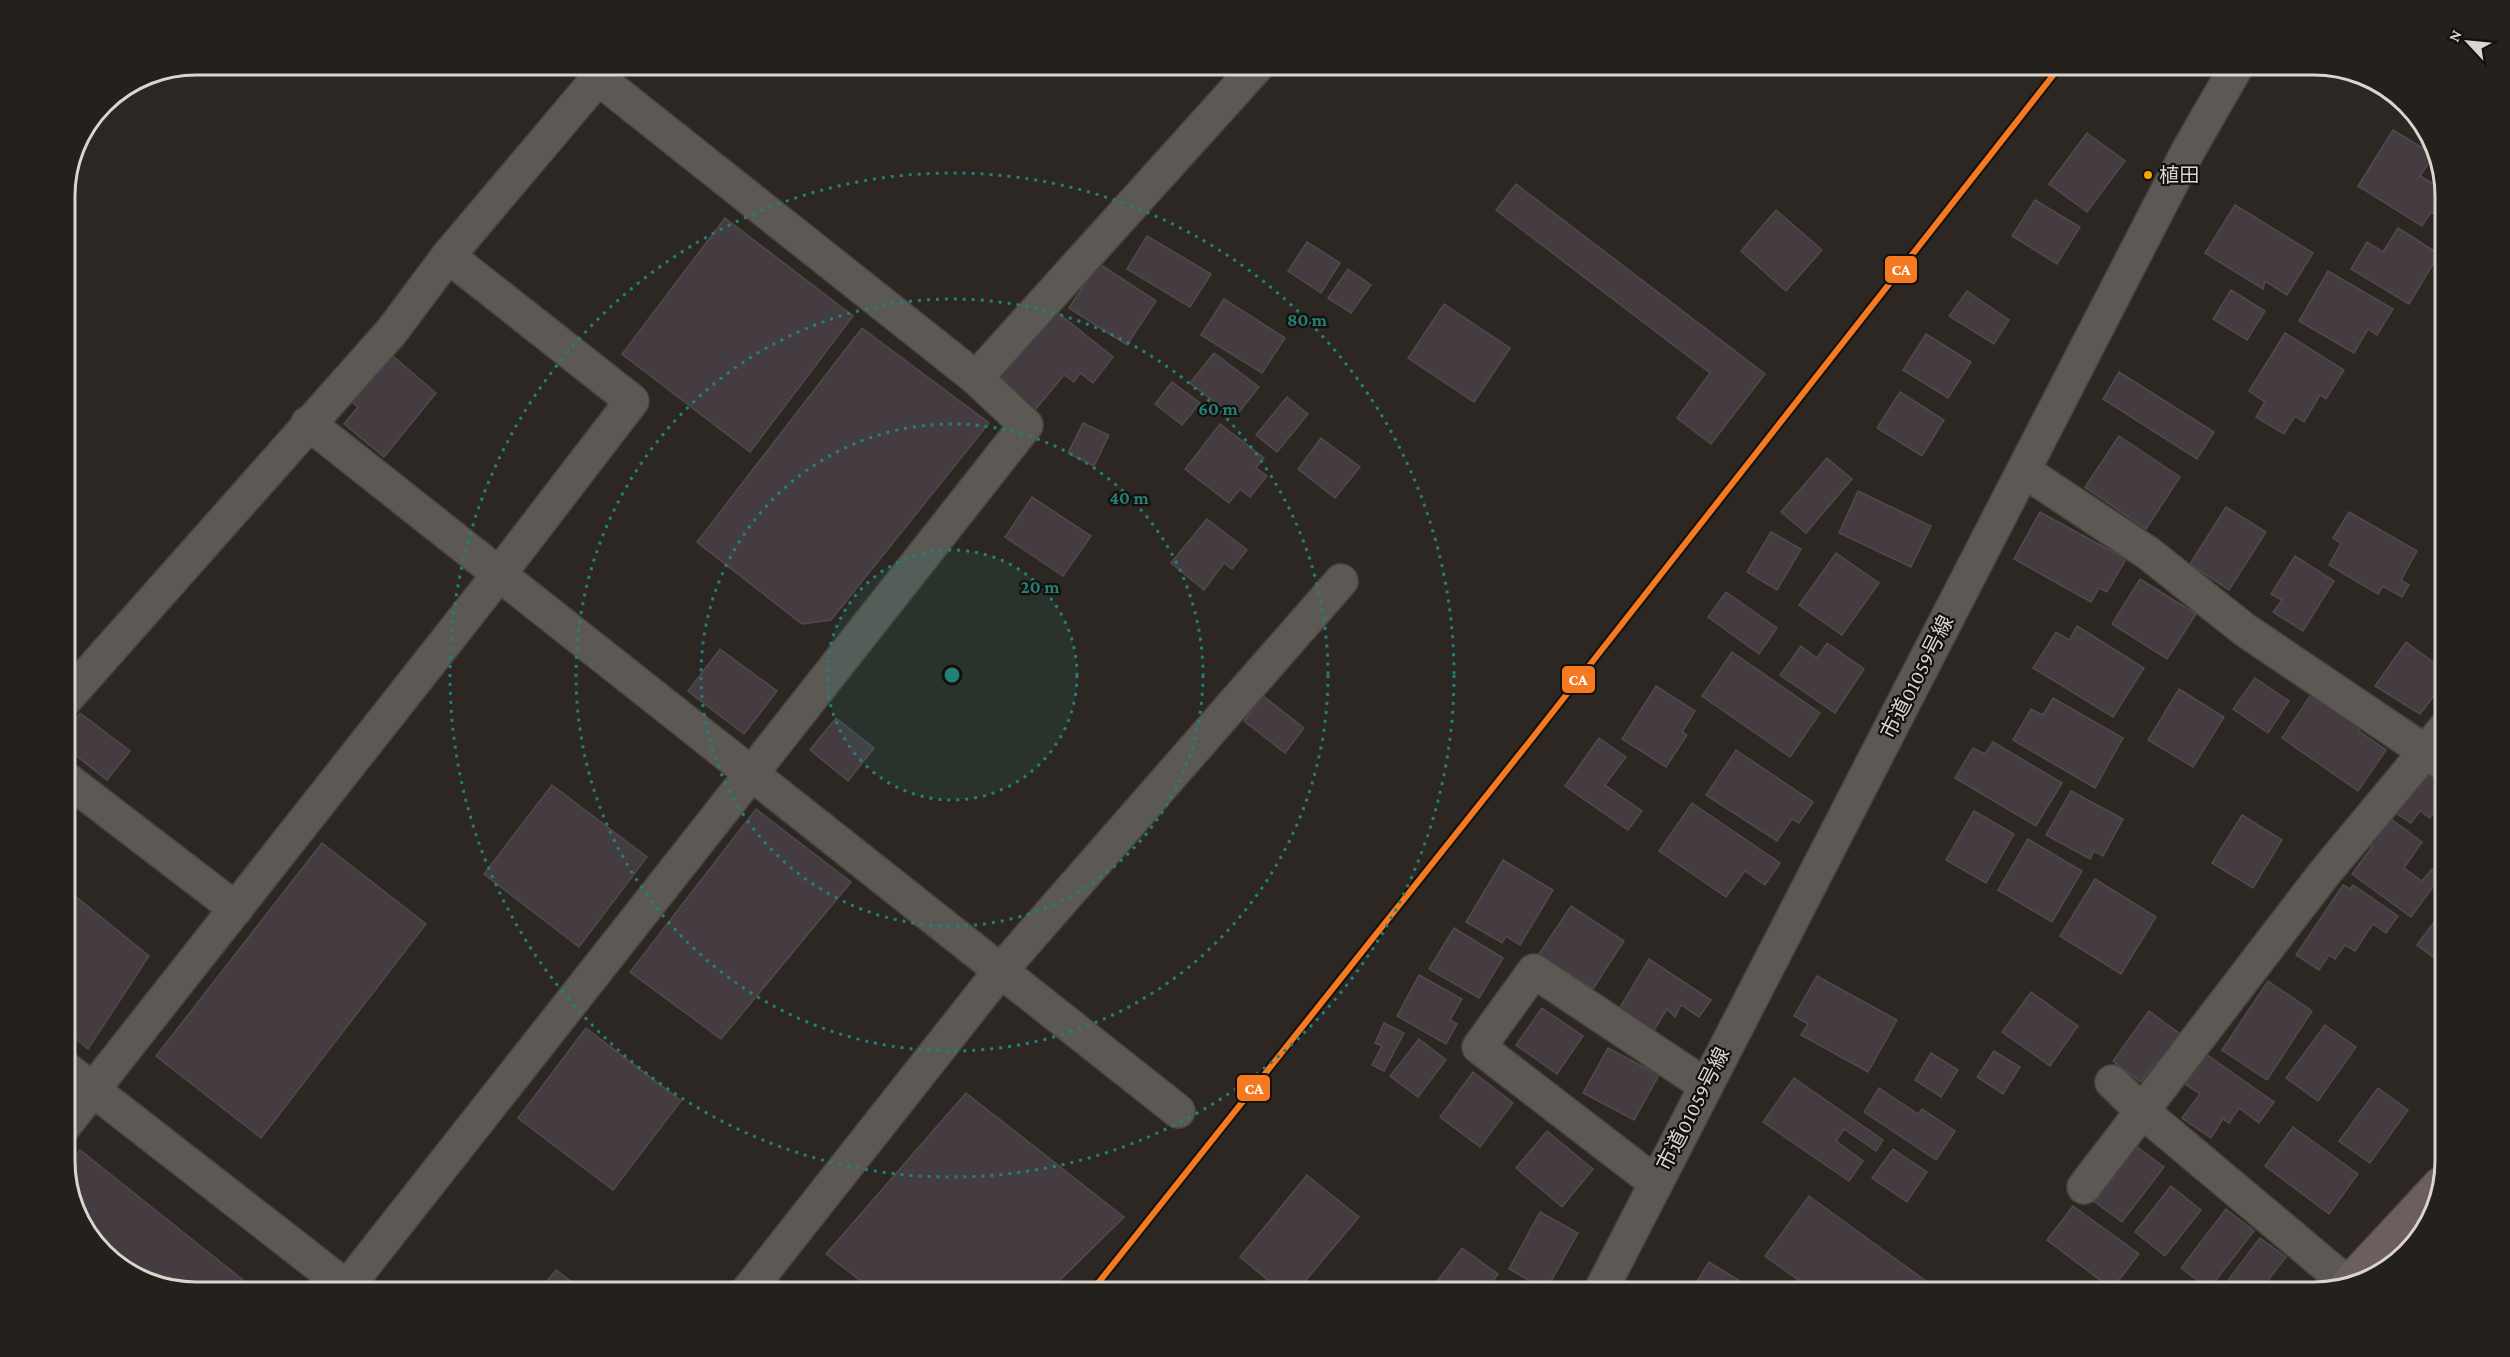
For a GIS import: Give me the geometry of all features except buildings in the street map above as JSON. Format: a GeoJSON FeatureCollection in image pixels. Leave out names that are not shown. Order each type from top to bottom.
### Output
{"type":"FeatureCollection","features":[{"type":"Feature","properties":{"kind":"main road"},"geometry":{"type":"LineString","coordinates":[[2354,1276],[2431,1194]]}},
{"type":"Feature","properties":{"kind":"street"},"geometry":{"type":"LineString","coordinates":[[75,689],[308,423],[392,331],[448,256],[601,75]]}},
{"type":"Feature","properties":{"kind":"street"},"geometry":{"type":"LineString","coordinates":[[355,1282],[1026,425],[976,378],[609,75]]}},
{"type":"Feature","properties":{"kind":"street"},"geometry":{"type":"LineString","coordinates":[[976,378],[1249,75]]}},
{"type":"Feature","properties":{"kind":"street","name":"市道01059号線"},"geometry":{"type":"LineString","coordinates":[[1606,1282],[1705,1085],[2188,151],[2232,75]]}},
{"type":"Feature","properties":{"kind":"street"},"geometry":{"type":"LineString","coordinates":[[75,1113],[500,573],[632,401],[448,256]]}},
{"type":"Feature","properties":{"kind":"street"},"geometry":{"type":"LineString","coordinates":[[308,423],[1178,1111]]}},
{"type":"Feature","properties":{"kind":"street"},"geometry":{"type":"LineString","coordinates":[[2024,471],[2148,553],[2245,630],[2435,746]]}},
{"type":"Feature","properties":{"kind":"street"},"geometry":{"type":"LineString","coordinates":[[756,1282],[1001,970],[1341,581]]}},
{"type":"Feature","properties":{"kind":"street"},"geometry":{"type":"LineString","coordinates":[[2084,1187],[2323,874],[2435,752]]}},
{"type":"Feature","properties":{"kind":"street"},"geometry":{"type":"LineString","coordinates":[[75,785],[236,909]]}},
{"type":"Feature","properties":{"kind":"street"},"geometry":{"type":"LineString","coordinates":[[1656,1183],[1479,1047],[1534,971],[1705,1085]]}},
{"type":"Feature","properties":{"kind":"street"},"geometry":{"type":"LineString","coordinates":[[75,1076],[337,1282]]}},
{"type":"Feature","properties":{"kind":"street"},"geometry":{"type":"LineString","coordinates":[[2112,1082],[2142,1111],[2344,1278]]}},
{"type":"Feature","properties":{"kind":"transit line","name":"CA"},"geometry":{"type":"LineString","coordinates":[[1099,1282],[1530,741],[2053,75]]}},
{"type":"Feature","properties":{"kind":"place","name":"植田"},"geometry":{"type":"Point","coordinates":[2148,175]}}]}
